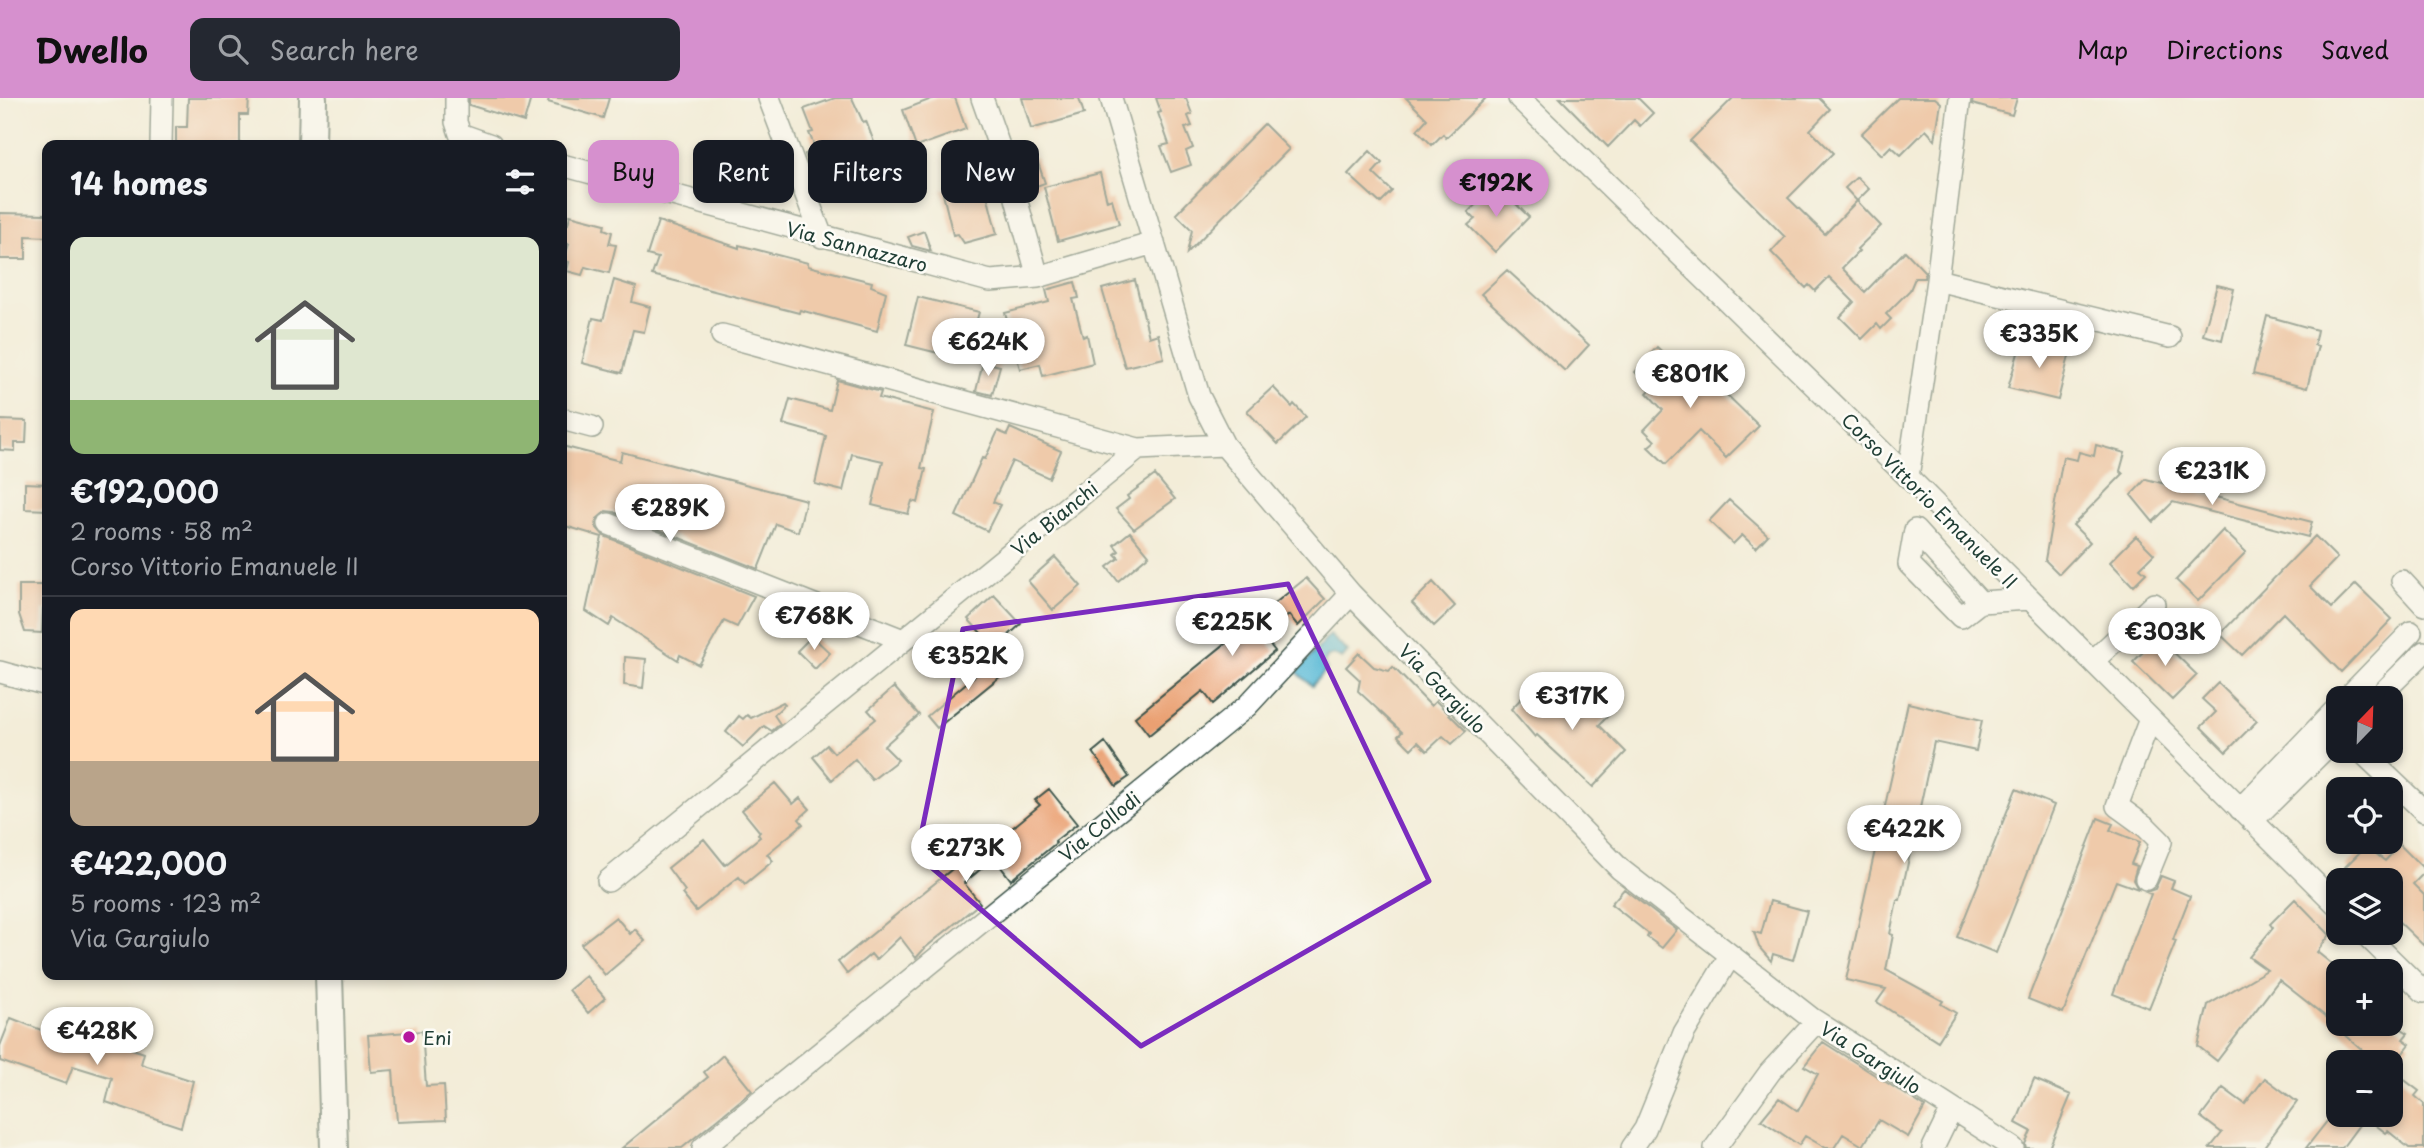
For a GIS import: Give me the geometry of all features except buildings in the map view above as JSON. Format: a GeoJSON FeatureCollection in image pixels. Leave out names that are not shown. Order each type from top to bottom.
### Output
{"type":"FeatureCollection","features":[{"type":"Feature","properties":{"kind":"main road"},"geometry":{"type":"LineString","coordinates":[[312,140],[313,98]]}},
{"type":"Feature","properties":{"kind":"main road"},"geometry":{"type":"LineString","coordinates":[[329,980],[334,1148]]}},
{"type":"Feature","properties":{"kind":"street"},"geometry":{"type":"LineString","coordinates":[[161,140],[162,98]]}},
{"type":"Feature","properties":{"kind":"street"},"geometry":{"type":"LineString","coordinates":[[456,98],[456,122],[460,134],[477,140]]}},
{"type":"Feature","properties":{"kind":"street"},"geometry":{"type":"LineString","coordinates":[[769,98],[822,237]]}},
{"type":"Feature","properties":{"kind":"street"},"geometry":{"type":"LineString","coordinates":[[982,98],[1010,177],[1038,276]]}},
{"type":"Feature","properties":{"kind":"street","name":"Via Gargiulo"},"geometry":{"type":"LineString","coordinates":[[1111,98],[1199,396],[1224,445],[1351,594],[1619,869],[1816,1021],[2013,1148]]}},
{"type":"Feature","properties":{"kind":"street","name":"Corso Vittorio Emanuele II"},"geometry":{"type":"LineString","coordinates":[[1519,98],[1908,477],[2326,894]]}},
{"type":"Feature","properties":{"kind":"street"},"geometry":{"type":"LineString","coordinates":[[1908,477],[1960,98]]}},
{"type":"Feature","properties":{"kind":"street","name":"Via Sannazzaro"},"geometry":{"type":"LineString","coordinates":[[567,166],[990,281],[1038,276],[1154,243]]}},
{"type":"Feature","properties":{"kind":"street"},"geometry":{"type":"LineString","coordinates":[[1937,280],[2170,337]]}},
{"type":"Feature","properties":{"kind":"street"},"geometry":{"type":"LineString","coordinates":[[722,335],[1138,449],[1224,445]]}},
{"type":"Feature","properties":{"kind":"street"},"geometry":{"type":"LineString","coordinates":[[567,420],[592,427]]}},
{"type":"Feature","properties":{"kind":"street","name":"Via Bianchi"},"geometry":{"type":"LineString","coordinates":[[608,881],[1138,449]]}},
{"type":"Feature","properties":{"kind":"street"},"geometry":{"type":"LineString","coordinates":[[609,524],[904,640]]}},
{"type":"Feature","properties":{"kind":"street"},"geometry":{"type":"LineString","coordinates":[[2402,581],[2424,605]]}},
{"type":"Feature","properties":{"kind":"street","name":"Via Collodi"},"geometry":{"type":"LineString","coordinates":[[703,1148],[1247,706],[1351,594]]}},
{"type":"Feature","properties":{"kind":"street"},"geometry":{"type":"LineString","coordinates":[[1980,602],[2030,599]]}},
{"type":"Feature","properties":{"kind":"street"},"geometry":{"type":"LineString","coordinates":[[2093,661],[2154,604]]}},
{"type":"Feature","properties":{"kind":"street"},"geometry":{"type":"LineString","coordinates":[[2359,686],[2411,632]]}},
{"type":"Feature","properties":{"kind":"street"},"geometry":{"type":"LineString","coordinates":[[2389,686],[2424,652]]}},
{"type":"Feature","properties":{"kind":"street"},"geometry":{"type":"LineString","coordinates":[[0,672],[42,684]]}},
{"type":"Feature","properties":{"kind":"street"},"geometry":{"type":"LineString","coordinates":[[2146,880],[2161,842],[2146,827],[2117,806],[2150,719]]}},
{"type":"Feature","properties":{"kind":"street"},"geometry":{"type":"LineString","coordinates":[[2246,815],[2326,721]]}},
{"type":"Feature","properties":{"kind":"street"},"geometry":{"type":"LineString","coordinates":[[2246,815],[2326,746]]}},
{"type":"Feature","properties":{"kind":"street"},"geometry":{"type":"LineString","coordinates":[[2374,763],[2424,811]]}},
{"type":"Feature","properties":{"kind":"street"},"geometry":{"type":"LineString","coordinates":[[2376,945],[2424,992]]}},
{"type":"Feature","properties":{"kind":"street"},"geometry":{"type":"LineString","coordinates":[[1632,1148],[1645,1129],[1684,1033],[1730,956]]}},
{"type":"Feature","properties":{"kind":"street"},"geometry":{"type":"LineString","coordinates":[[1715,1148],[1770,1072],[1816,1021]]}},
{"type":"Feature","properties":{"kind":"street"},"geometry":{"type":"LineString","coordinates":[[1933,1148],[1952,1109]]}},
{"type":"Feature","properties":{"kind":"highlighted area"},"geometry":{"type":"Polygon","coordinates":[[[1288,584],[1429,881],[1141,1046],[917,855],[963,629],[1288,584]]]}},
{"type":"Feature","properties":{"kind":"water"},"geometry":{"type":"Polygon","coordinates":[[[1330,635],[1348,652],[1342,659],[1334,655],[1327,657],[1324,663],[1327,669],[1312,686],[1297,672],[1330,635]]]}},
{"type":"Feature","properties":{"kind":"place","name":"Eni"},"geometry":{"type":"Point","coordinates":[409,1037]}}]}
